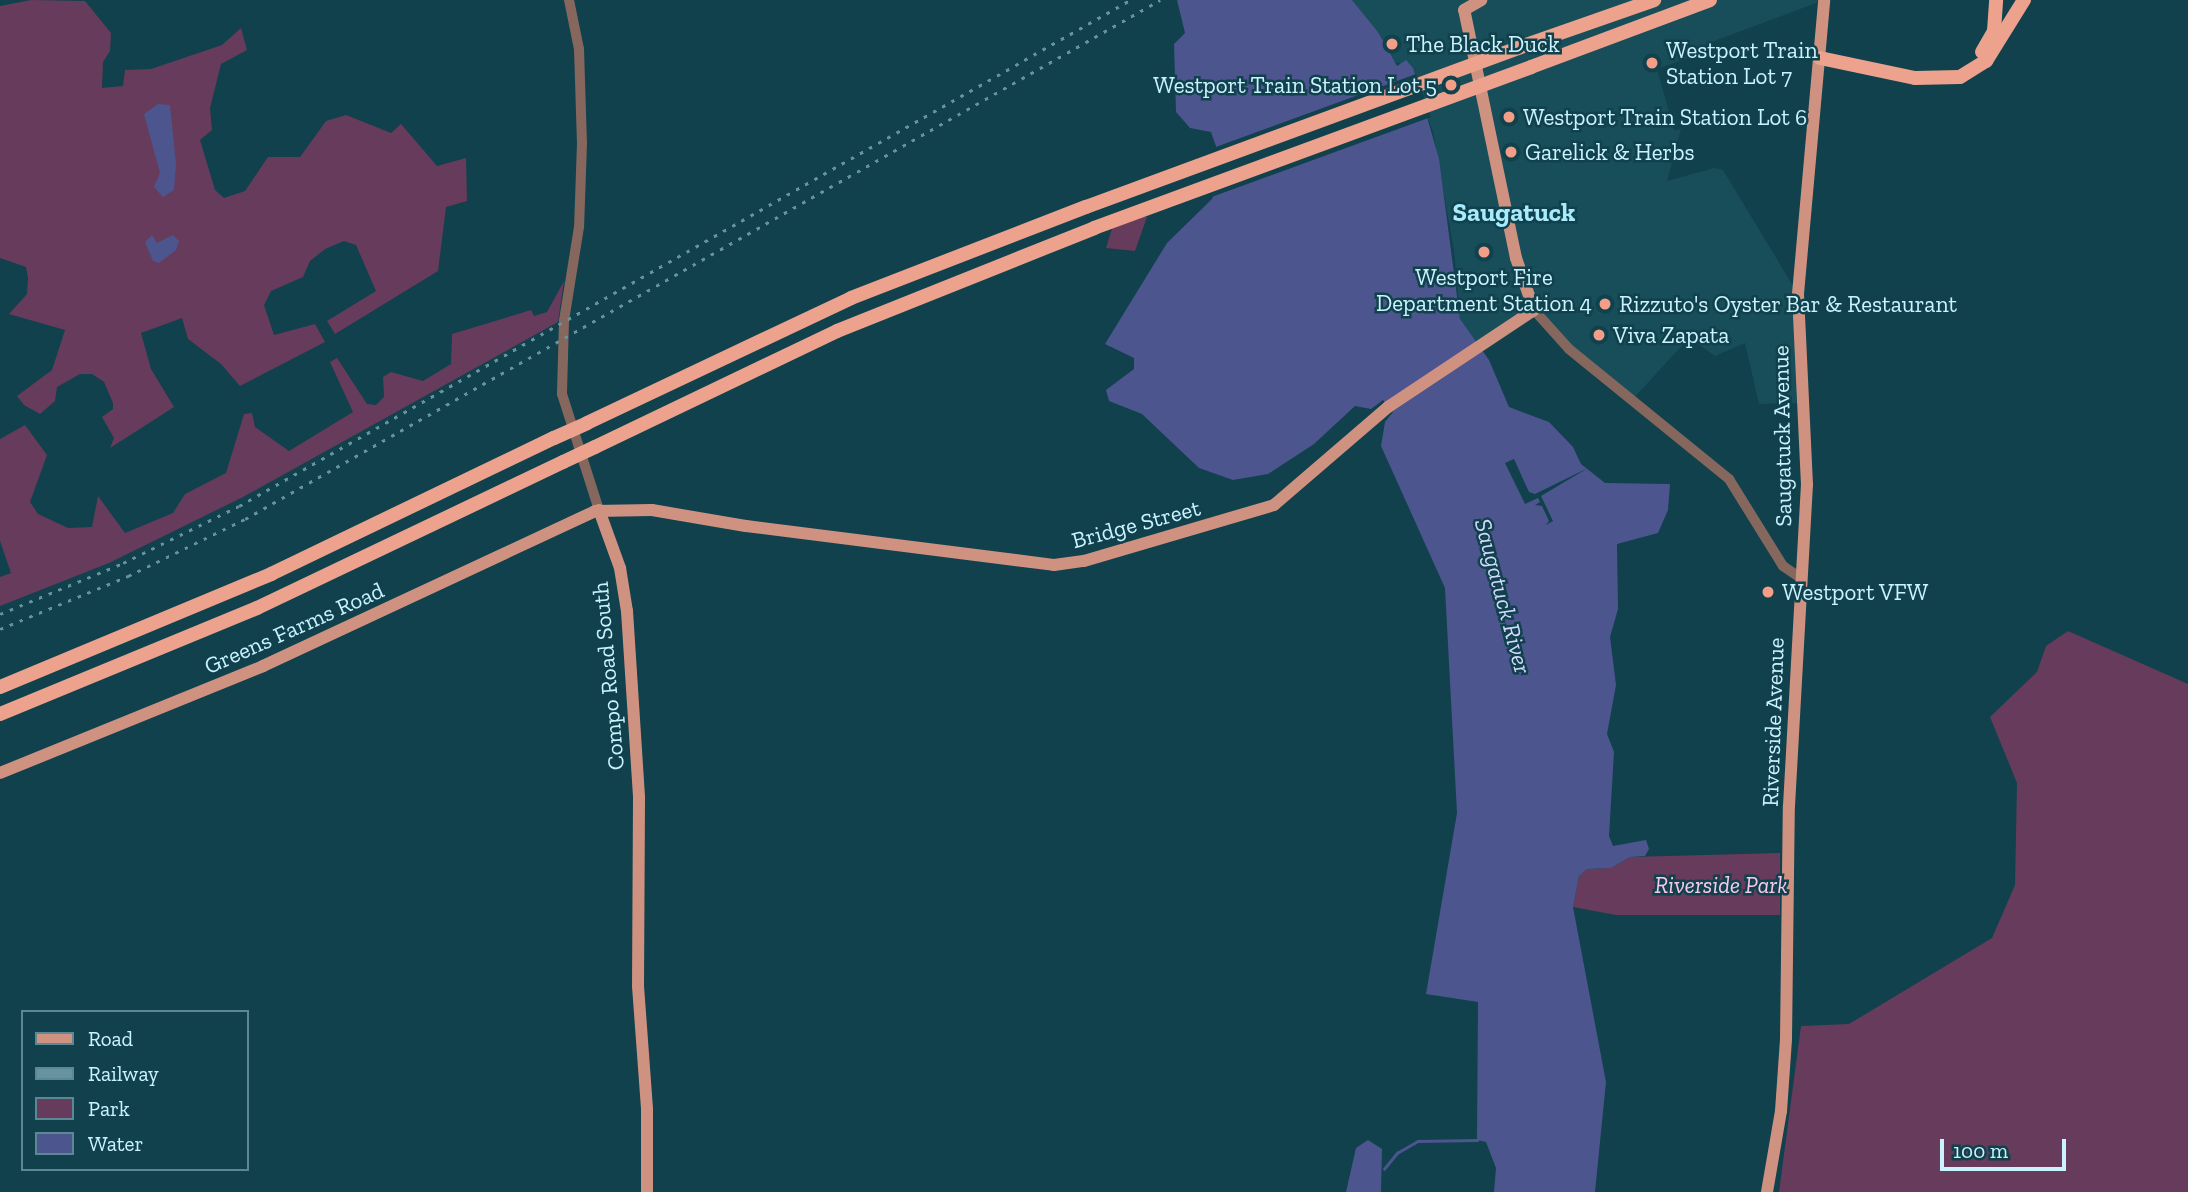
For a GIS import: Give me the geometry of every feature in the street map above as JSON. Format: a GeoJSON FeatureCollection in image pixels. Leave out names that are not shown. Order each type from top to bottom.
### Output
{"type":"FeatureCollection","features":[{"type":"Feature","properties":{"kind":"highway"},"geometry":{"type":"LineString","coordinates":[[0,714],[267,604],[893,306],[1094,228],[1710,0]]}},
{"type":"Feature","properties":{"kind":"highway"},"geometry":{"type":"LineString","coordinates":[[1821,58],[1836,56],[1928,72],[1957,69],[1980,54],[1990,40],[1996,0]]}},
{"type":"Feature","properties":{"kind":"highway"},"geometry":{"type":"LineString","coordinates":[[1821,58],[1915,78],[1960,77],[1986,61],[2024,0]]}},
{"type":"Feature","properties":{"kind":"highway"},"geometry":{"type":"LineString","coordinates":[[0,687],[271,574],[861,294],[1086,207],[1652,1]]}},
{"type":"Feature","properties":{"kind":"main road"},"geometry":{"type":"LineString","coordinates":[[1481,0],[1463,5],[1516,258],[1534,310]]}},
{"type":"Feature","properties":{"kind":"main road","name":"Saugatuck Avenue"},"geometry":{"type":"LineString","coordinates":[[1801,578],[1807,485],[1798,294],[1821,58],[1824,0]]}},
{"type":"Feature","properties":{"kind":"main road","name":"Bridge Street"},"geometry":{"type":"LineString","coordinates":[[599,510],[652,510],[856,540],[1071,564],[1274,505],[1388,407],[1479,344],[1534,310]]}},
{"type":"Feature","properties":{"kind":"main road","name":"Greens Farms Road"},"geometry":{"type":"LineString","coordinates":[[0,773],[262,666],[599,510]]}},
{"type":"Feature","properties":{"kind":"main road","name":"Compo Road South"},"geometry":{"type":"LineString","coordinates":[[599,510],[620,568],[627,611],[640,824],[638,986],[648,1109],[647,1192]]}},
{"type":"Feature","properties":{"kind":"main road","name":"Riverside Avenue"},"geometry":{"type":"LineString","coordinates":[[1767,1192],[1781,1111],[1786,1039],[1789,806],[1801,578]]}},
{"type":"Feature","properties":{"kind":"street","name":"Compo Road South"},"geometry":{"type":"LineString","coordinates":[[569,0],[580,56],[581,156],[579,227],[564,321],[561,382],[567,419],[599,510]]}},
{"type":"Feature","properties":{"kind":"street"},"geometry":{"type":"LineString","coordinates":[[1534,310],[1569,349],[1729,479],[1783,566],[1801,578]]}},
{"type":"Feature","properties":{"kind":"shaded area"},"geometry":{"type":"Polygon","coordinates":[[[1352,0],[1824,0],[1693,49],[1694,56],[1657,69],[1674,130],[1681,129],[1667,181],[1714,168],[1723,170],[1798,294],[1804,403],[1759,404],[1745,343],[1715,356],[1689,338],[1633,399],[1588,366],[1534,310],[1479,343],[1473,340],[1460,319],[1454,251],[1433,132],[1413,77],[1402,64],[1394,62],[1378,32],[1352,0]]]}},
{"type":"Feature","properties":{"kind":"green space"},"geometry":{"type":"Polygon","coordinates":[[[31,0],[85,1],[111,33],[110,51],[103,62],[102,88],[123,86],[125,70],[151,69],[222,45],[241,28],[247,50],[221,64],[210,108],[212,130],[200,140],[215,190],[224,198],[245,191],[268,157],[300,157],[326,121],[346,115],[391,133],[401,124],[437,166],[466,158],[467,201],[446,207],[438,271],[335,334],[327,321],[376,291],[356,245],[344,241],[325,249],[310,261],[303,277],[271,291],[264,305],[274,335],[315,324],[325,342],[240,386],[221,364],[188,339],[182,318],[141,333],[151,369],[174,407],[110,448],[114,438],[102,417],[113,409],[113,403],[104,382],[92,374],[80,374],[57,387],[55,401],[40,414],[24,405],[17,396],[52,370],[65,330],[9,314],[27,294],[28,278],[26,267],[0,258],[0,6],[31,0]]]}},
{"type":"Feature","properties":{"kind":"green space"},"geometry":{"type":"Polygon","coordinates":[[[1138,216],[1147,217],[1135,251],[1106,248],[1114,222],[1138,216]]]}},
{"type":"Feature","properties":{"kind":"green space"},"geometry":{"type":"Polygon","coordinates":[[[564,281],[558,322],[243,497],[109,563],[0,606],[0,577],[11,573],[0,541],[0,439],[25,425],[47,455],[30,502],[38,514],[68,528],[92,527],[98,496],[125,533],[173,513],[185,494],[226,473],[244,414],[252,413],[255,427],[289,451],[353,412],[330,362],[337,358],[367,404],[376,405],[384,397],[383,377],[391,372],[423,381],[451,364],[452,334],[531,310],[534,316],[547,312],[564,281]]]}},
{"type":"Feature","properties":{"kind":"green space"},"geometry":{"type":"Polygon","coordinates":[[[2068,631],[2188,684],[2188,1192],[1779,1192],[1801,1026],[1849,1024],[1992,938],[2015,885],[2017,783],[1990,717],[2037,672],[2046,646],[2068,631]]]}},
{"type":"Feature","properties":{"kind":"green space","name":"Riverside Park"},"geometry":{"type":"Polygon","coordinates":[[[1780,853],[1780,915],[1616,915],[1573,907],[1579,876],[1587,869],[1611,868],[1630,857],[1780,853]]]}},
{"type":"Feature","properties":{"kind":"water","name":"Saugatuck River"},"geometry":{"type":"Polygon","coordinates":[[[1177,0],[1352,0],[1378,32],[1397,66],[1406,60],[1413,68],[1439,159],[1460,319],[1489,360],[1509,407],[1549,422],[1573,447],[1581,464],[1605,483],[1670,484],[1668,510],[1658,533],[1617,544],[1618,609],[1610,637],[1616,685],[1607,734],[1614,752],[1609,836],[1613,846],[1646,840],[1649,849],[1645,856],[1630,857],[1611,868],[1587,869],[1579,876],[1573,907],[1606,1082],[1595,1192],[1494,1192],[1496,1168],[1486,1142],[1477,1140],[1478,1002],[1426,994],[1457,813],[1445,588],[1381,446],[1385,422],[1393,412],[1383,400],[1371,409],[1355,406],[1314,444],[1268,474],[1233,480],[1199,468],[1142,414],[1109,401],[1106,390],[1134,369],[1134,358],[1105,344],[1167,243],[1212,199],[1224,169],[1211,132],[1190,128],[1176,112],[1174,44],[1185,33],[1177,0]]]}},
{"type":"Feature","properties":{"kind":"water"},"geometry":{"type":"Polygon","coordinates":[[[158,104],[170,105],[176,164],[174,190],[163,197],[154,187],[160,173],[144,114],[158,104]]]}},
{"type":"Feature","properties":{"kind":"water"},"geometry":{"type":"Polygon","coordinates":[[[152,235],[157,243],[173,235],[179,241],[176,250],[159,263],[153,261],[145,242],[152,235]]]}},
{"type":"Feature","properties":{"kind":"water"},"geometry":{"type":"Polygon","coordinates":[[[1368,1140],[1382,1149],[1381,1192],[1346,1192],[1356,1148],[1368,1140]]]}},
{"type":"Feature","properties":{"kind":"pier"},"geometry":{"type":"Polygon","coordinates":[[[1416,74],[1431,117],[1206,199],[1220,169],[1213,148],[1416,74]]]}},
{"type":"Feature","properties":{"kind":"pier"},"geometry":{"type":"Polygon","coordinates":[[[1514,459],[1529,492],[1535,494],[1588,468],[1541,496],[1553,521],[1546,525],[1549,521],[1542,506],[1535,505],[1540,502],[1538,498],[1525,504],[1505,463],[1514,459]]]}},
{"type":"Feature","properties":{"kind":"waterway"},"geometry":{"type":"LineString","coordinates":[[1384,1169],[1397,1153],[1418,1141],[1477,1140]]}},
{"type":"Feature","properties":{"kind":"railway"},"geometry":{"type":"LineString","coordinates":[[0,614],[123,563],[239,506],[1130,0]]}},
{"type":"Feature","properties":{"kind":"railway"},"geometry":{"type":"LineString","coordinates":[[0,629],[128,576],[245,519],[1160,0]]}},
{"type":"Feature","properties":{"kind":"place","name":"The Black Duck"},"geometry":{"type":"Point","coordinates":[1392,44]}},
{"type":"Feature","properties":{"kind":"place","name":"Westport Train Station Lot 7"},"geometry":{"type":"Point","coordinates":[1652,63]}},
{"type":"Feature","properties":{"kind":"place","name":"Westport Train Station Lot 5"},"geometry":{"type":"Point","coordinates":[1451,85]}},
{"type":"Feature","properties":{"kind":"place","name":"Westport Train Station Lot 6"},"geometry":{"type":"Point","coordinates":[1509,117]}},
{"type":"Feature","properties":{"kind":"place","name":"Garelick & Herbs"},"geometry":{"type":"Point","coordinates":[1511,152]}},
{"type":"Feature","properties":{"kind":"place","name":"Westport Fire Department Station 4"},"geometry":{"type":"Point","coordinates":[1484,252]}},
{"type":"Feature","properties":{"kind":"place","name":"Rizzuto's Oyster Bar & Restaurant"},"geometry":{"type":"Point","coordinates":[1605,304]}},
{"type":"Feature","properties":{"kind":"place","name":"Viva Zapata"},"geometry":{"type":"Point","coordinates":[1599,335]}},
{"type":"Feature","properties":{"kind":"place","name":"Westport VFW"},"geometry":{"type":"Point","coordinates":[1768,592]}},
{"type":"Feature","properties":{"kind":"district","name":"Saugatuck"},"geometry":{"type":"Point","coordinates":[1514,213]}}]}
